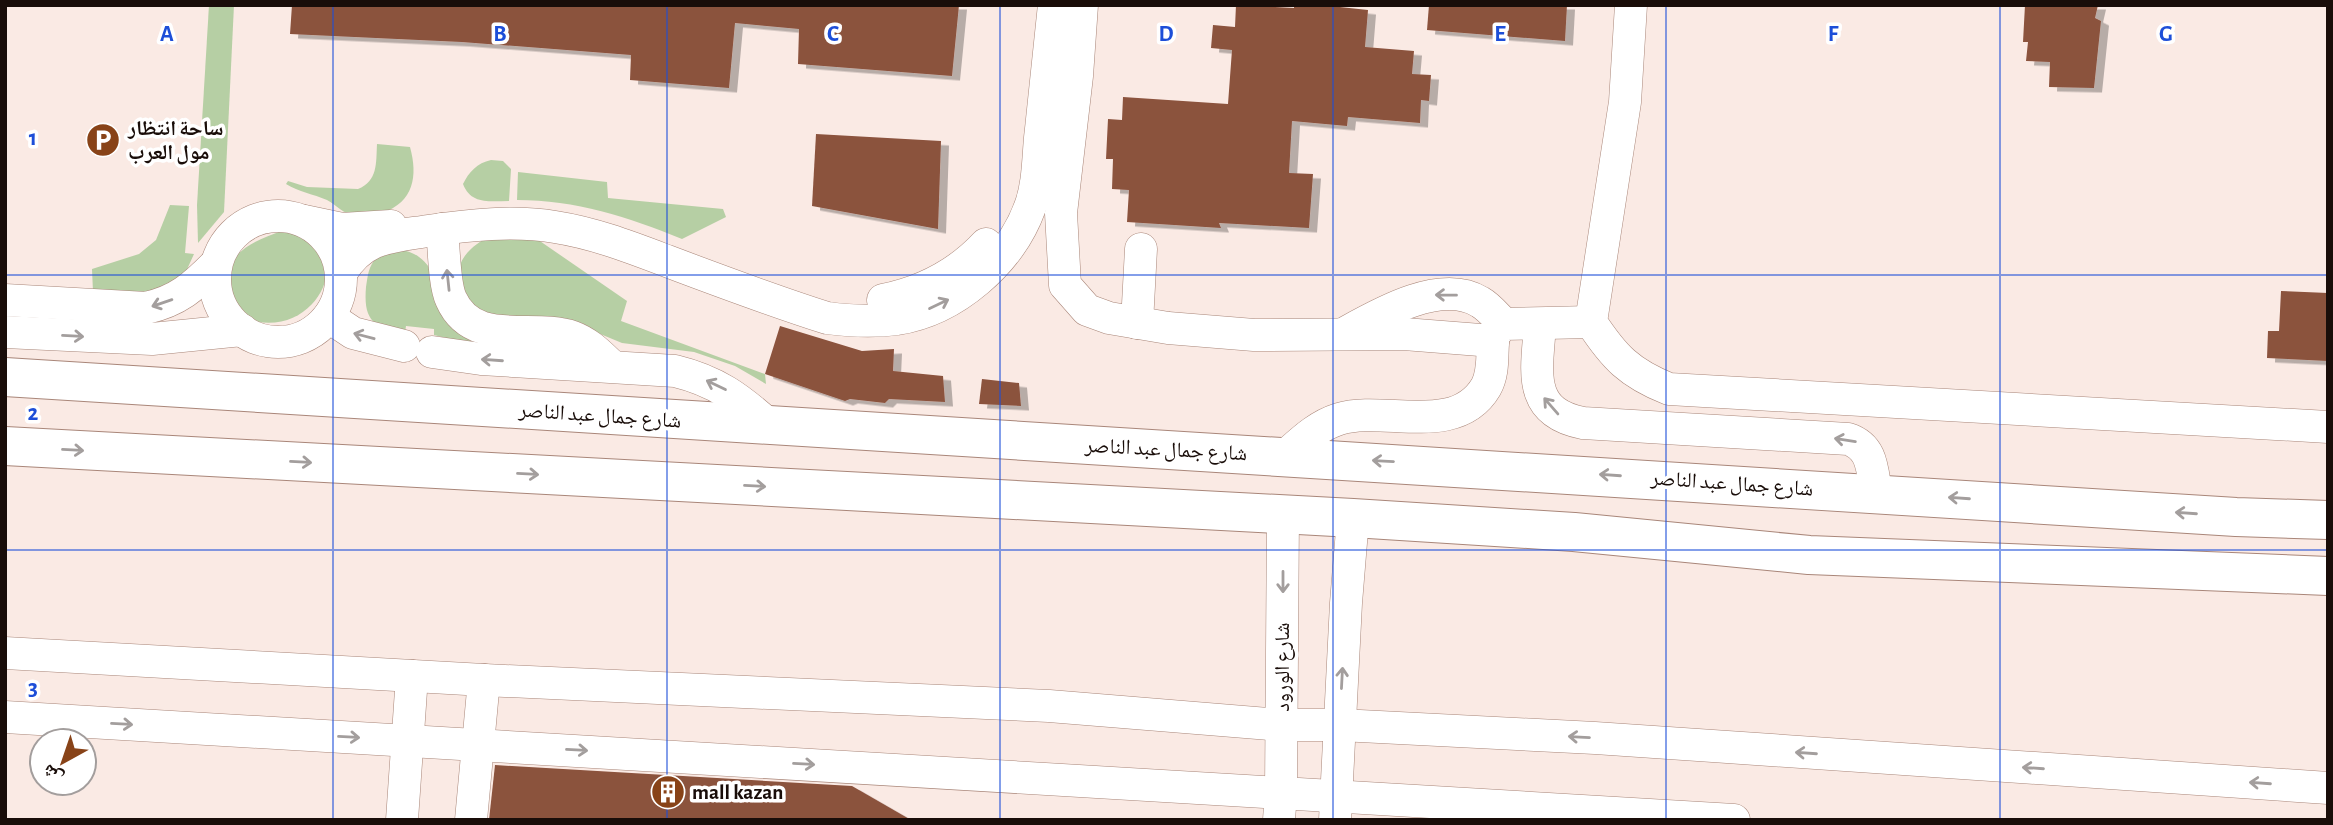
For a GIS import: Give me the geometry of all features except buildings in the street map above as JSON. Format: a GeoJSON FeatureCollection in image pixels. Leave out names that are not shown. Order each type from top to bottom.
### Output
{"type":"FeatureCollection","features":[{"type":"Feature","properties":{"kind":"main road","name":"شارع جمال عبد الناصر"},"geometry":{"type":"LineString","coordinates":[[5,377],[1876,492],[2236,517],[2328,520]]}},
{"type":"Feature","properties":{"kind":"main road"},"geometry":{"type":"LineString","coordinates":[[5,446],[1353,517],[1574,533],[1809,555],[2328,576]]}},
{"type":"Feature","properties":{"kind":"main road"},"geometry":{"type":"LineString","coordinates":[[2236,517],[2250,530],[2254,550],[2251,559],[2236,572]]}},
{"type":"Feature","properties":{"kind":"street"},"geometry":{"type":"LineString","coordinates":[[304,221],[322,234],[335,251],[341,273],[339,296],[328,317],[315,330],[297,339],[278,342],[259,339],[242,330],[228,317],[219,301],[215,283],[216,264],[233,233],[249,222],[267,216],[286,216],[323,226],[361,229],[514,211],[543,214],[571,218],[627,233],[823,299],[850,302],[899,297],[939,280],[975,256],[991,239],[1003,220],[1014,177],[1035,5]]}},
{"type":"Feature","properties":{"kind":"street"},"geometry":{"type":"LineString","coordinates":[[341,273],[354,254],[373,242],[442,229],[514,223],[579,231],[604,238],[827,318],[875,321],[899,318],[934,308],[965,290],[992,267],[1014,238],[1030,206],[1037,172],[1054,5]]}},
{"type":"Feature","properties":{"kind":"street"},"geometry":{"type":"LineString","coordinates":[[1082,5],[1077,76],[1061,213],[1065,285],[1087,310],[1137,323],[1254,335],[1498,332],[1540,324],[1591,322]]}},
{"type":"Feature","properties":{"kind":"street"},"geometry":{"type":"LineString","coordinates":[[1630,5],[1625,102],[1591,322],[1608,349],[1624,365],[1669,389],[2328,427]]}},
{"type":"Feature","properties":{"kind":"street"},"geometry":{"type":"LineString","coordinates":[[442,229],[449,296],[466,318],[478,327],[492,331],[573,337],[586,343],[612,366]]}},
{"type":"Feature","properties":{"kind":"street"},"geometry":{"type":"LineString","coordinates":[[1137,323],[1141,249]]}},
{"type":"Feature","properties":{"kind":"street"},"geometry":{"type":"LineString","coordinates":[[5,300],[146,308],[165,304],[182,295],[216,264]]}},
{"type":"Feature","properties":{"kind":"street"},"geometry":{"type":"LineString","coordinates":[[1286,456],[1313,432],[1340,418],[1443,415],[1468,406],[1486,387],[1491,375],[1498,332],[1478,300],[1461,295],[1427,295],[1380,313],[1344,334]]}},
{"type":"Feature","properties":{"kind":"street"},"geometry":{"type":"LineString","coordinates":[[328,317],[353,333],[418,349],[481,359],[658,368],[693,375],[729,391],[770,426]]}},
{"type":"Feature","properties":{"kind":"street"},"geometry":{"type":"LineString","coordinates":[[1540,324],[1537,376],[1542,395],[1550,410],[1565,420],[1583,424],[1848,439],[1856,442],[1868,453],[1876,492]]}},
{"type":"Feature","properties":{"kind":"street"},"geometry":{"type":"LineString","coordinates":[[5,332],[152,339],[242,330]]}},
{"type":"Feature","properties":{"kind":"street","name":"شارع الورود"},"geometry":{"type":"LineString","coordinates":[[1280,806],[1283,513]]}},
{"type":"Feature","properties":{"kind":"street"},"geometry":{"type":"LineString","coordinates":[[1336,808],[1353,517]]}},
{"type":"Feature","properties":{"kind":"street"},"geometry":{"type":"LineString","coordinates":[[5,653],[484,680],[1049,706],[1282,725],[1340,725],[1595,738],[2328,788]]}},
{"type":"Feature","properties":{"kind":"street"},"geometry":{"type":"LineString","coordinates":[[402,820],[412,676]]}},
{"type":"Feature","properties":{"kind":"street"},"geometry":{"type":"LineString","coordinates":[[471,820],[484,680]]}},
{"type":"Feature","properties":{"kind":"street"},"geometry":{"type":"LineString","coordinates":[[5,718],[479,744],[1280,806],[1734,820]]}},
{"type":"Feature","properties":{"kind":"green space"},"geometry":{"type":"Polygon","coordinates":[[[209,5],[234,5],[224,212],[198,243],[197,205],[209,5]]]}},
{"type":"Feature","properties":{"kind":"green space"},"geometry":{"type":"Polygon","coordinates":[[[377,144],[410,147],[413,168],[411,187],[407,195],[393,208],[382,213],[365,217],[351,215],[327,200],[286,184],[288,181],[307,187],[358,189],[365,186],[373,176],[377,144]]]}},
{"type":"Feature","properties":{"kind":"green space"},"geometry":{"type":"Polygon","coordinates":[[[491,160],[503,161],[511,169],[509,201],[476,199],[466,191],[463,184],[468,176],[482,163],[491,160]]]}},
{"type":"Feature","properties":{"kind":"green space"},"geometry":{"type":"Polygon","coordinates":[[[518,172],[607,182],[608,198],[723,209],[726,217],[682,239],[601,211],[560,203],[517,200],[518,172]]]}},
{"type":"Feature","properties":{"kind":"green space"},"geometry":{"type":"Polygon","coordinates":[[[170,205],[189,206],[185,253],[194,254],[184,276],[158,294],[93,292],[92,269],[139,254],[156,240],[170,205]]]}},
{"type":"Feature","properties":{"kind":"green space"},"geometry":{"type":"Polygon","coordinates":[[[282,231],[306,235],[321,246],[327,262],[325,280],[317,298],[303,312],[283,321],[258,322],[247,319],[238,313],[227,296],[225,276],[235,257],[245,248],[282,231]]]}},
{"type":"Feature","properties":{"kind":"green space"},"geometry":{"type":"Polygon","coordinates":[[[491,236],[534,237],[627,301],[621,321],[765,374],[766,384],[735,366],[694,352],[622,343],[593,331],[470,311],[459,278],[460,264],[473,247],[491,236]]]}},
{"type":"Feature","properties":{"kind":"green space"},"geometry":{"type":"Polygon","coordinates":[[[401,250],[420,257],[433,273],[522,342],[478,346],[434,335],[434,329],[406,326],[404,339],[378,326],[369,316],[367,308],[366,287],[369,271],[377,257],[401,250]]]}},
{"type":"Feature","properties":{"kind":"place","name":"ساحة انتظار مول العرب"},"geometry":{"type":"Point","coordinates":[103,140]}},
{"type":"Feature","properties":{"kind":"place","name":"mall kazan"},"geometry":{"type":"Point","coordinates":[668,792]}}]}
